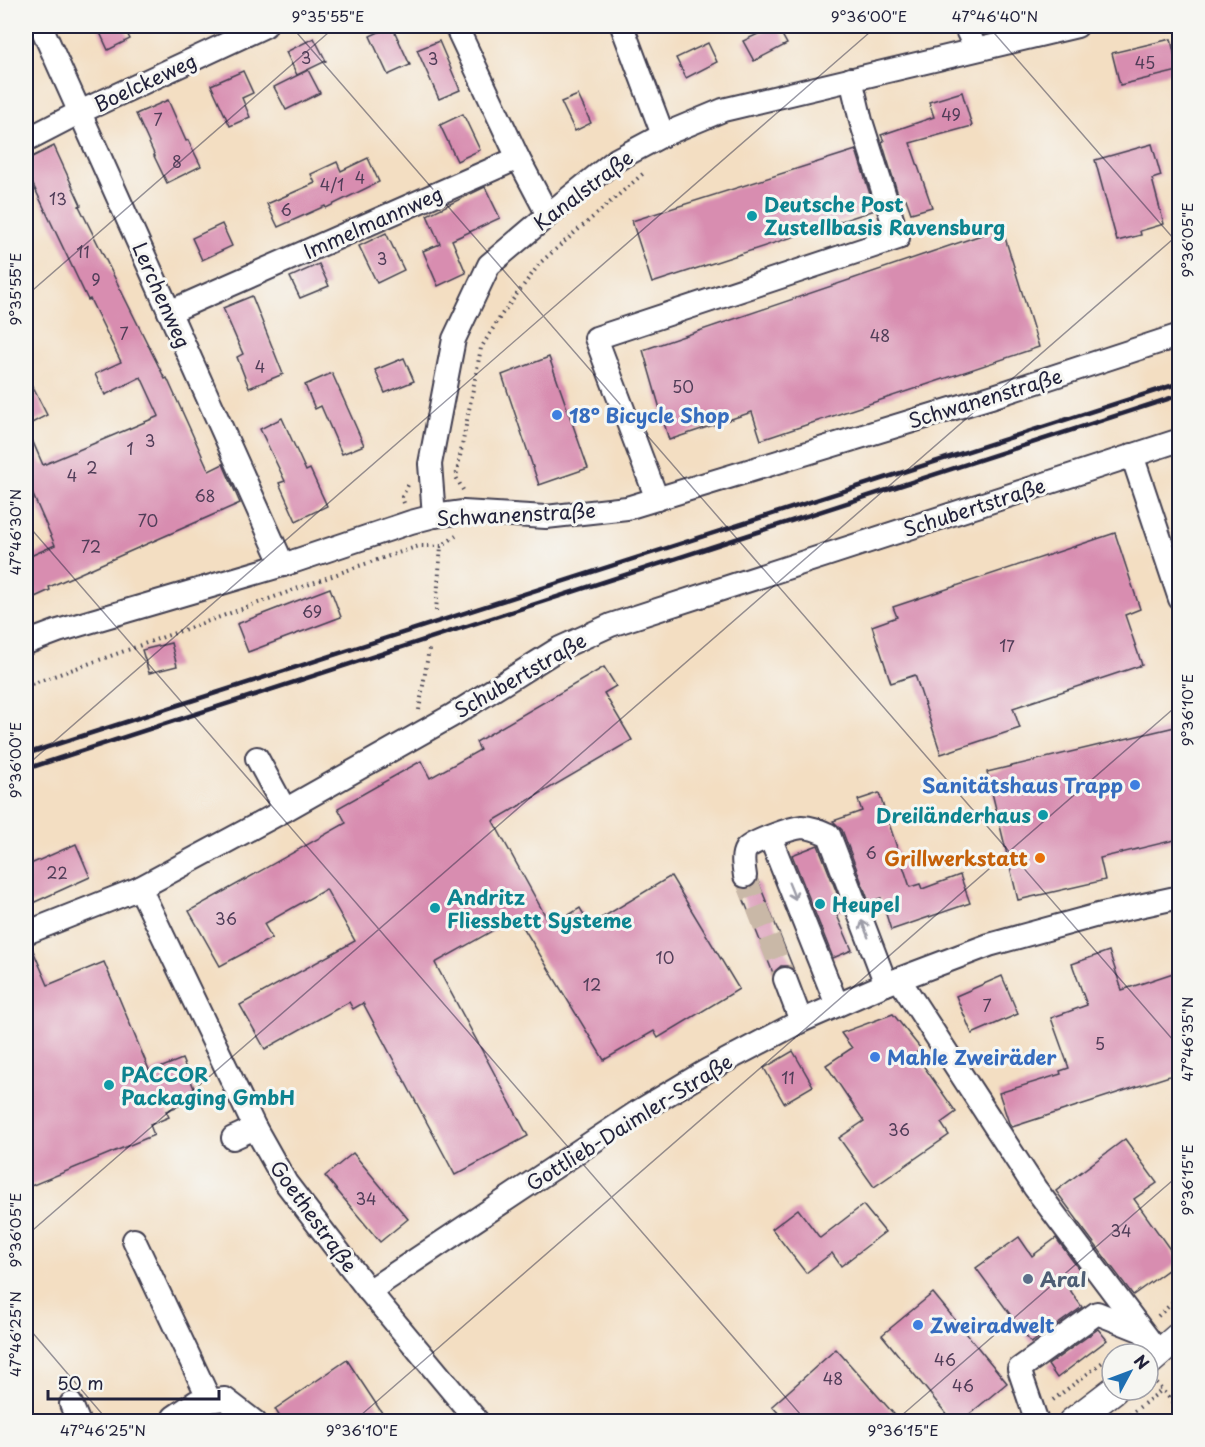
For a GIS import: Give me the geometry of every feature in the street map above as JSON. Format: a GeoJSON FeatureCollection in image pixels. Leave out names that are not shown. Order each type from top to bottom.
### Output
{"type":"FeatureCollection","features":[{"type":"Feature","properties":{"kind":"main road"},"geometry":{"type":"LineString","coordinates":[[1160,1359],[1179,1335]]}},
{"type":"Feature","properties":{"kind":"main road"},"geometry":{"type":"LineString","coordinates":[[1072,1422],[1100,1401]]}},
{"type":"Feature","properties":{"kind":"street","name":"Lerchenweg"},"geometry":{"type":"LineString","coordinates":[[41,26],[283,565]]}},
{"type":"Feature","properties":{"kind":"street","name":"Boelckeweg"},"geometry":{"type":"LineString","coordinates":[[26,140],[80,112],[265,26]]}},
{"type":"Feature","properties":{"kind":"street"},"geometry":{"type":"LineString","coordinates":[[456,26],[518,158],[548,215]]}},
{"type":"Feature","properties":{"kind":"street"},"geometry":{"type":"LineString","coordinates":[[622,26],[663,135]]}},
{"type":"Feature","properties":{"kind":"street"},"geometry":{"type":"LineString","coordinates":[[965,26],[976,49]]}},
{"type":"Feature","properties":{"kind":"street","name":"Kanalstraße"},"geometry":{"type":"LineString","coordinates":[[434,516],[430,464],[454,339],[489,265],[616,160],[663,135],[723,110],[1077,26]]}},
{"type":"Feature","properties":{"kind":"street"},"geometry":{"type":"LineString","coordinates":[[657,499],[596,338],[898,238],[861,121],[851,79]]}},
{"type":"Feature","properties":{"kind":"street","name":"Immelmannweg"},"geometry":{"type":"LineString","coordinates":[[169,312],[518,158]]}},
{"type":"Feature","properties":{"kind":"street","name":"Schwanenstraße"},"geometry":{"type":"LineString","coordinates":[[26,643],[58,631],[283,565],[434,516],[463,512],[546,517],[627,508],[991,398],[1179,335]]}},
{"type":"Feature","properties":{"kind":"street","name":"Schubertstraße"},"geometry":{"type":"LineString","coordinates":[[26,933],[140,888],[285,810],[453,715],[560,648],[611,625],[1179,440]]}},
{"type":"Feature","properties":{"kind":"street"},"geometry":{"type":"LineString","coordinates":[[1132,455],[1179,599]]}},
{"type":"Feature","properties":{"kind":"street"},"geometry":{"type":"LineString","coordinates":[[257,758],[285,810]]}},
{"type":"Feature","properties":{"kind":"street"},"geometry":{"type":"LineString","coordinates":[[745,876],[742,860],[746,850],[754,843],[801,827],[816,829],[829,835],[893,981],[1035,1188],[1143,1332],[1146,1342]]}},
{"type":"Feature","properties":{"kind":"street"},"geometry":{"type":"LineString","coordinates":[[770,837],[837,1005]]}},
{"type":"Feature","properties":{"kind":"street","name":"Goethestraße"},"geometry":{"type":"LineString","coordinates":[[140,888],[255,1128],[286,1183],[369,1292],[478,1422]]}},
{"type":"Feature","properties":{"kind":"street","name":"Gottlieb-Daimler-Straße"},"geometry":{"type":"LineString","coordinates":[[369,1292],[636,1113],[708,1070],[801,1021],[893,981],[989,945],[1098,915],[1179,897]]}},
{"type":"Feature","properties":{"kind":"street"},"geometry":{"type":"LineString","coordinates":[[785,979],[801,1021]]}},
{"type":"Feature","properties":{"kind":"street"},"geometry":{"type":"LineString","coordinates":[[233,1138],[255,1128]]}},
{"type":"Feature","properties":{"kind":"street"},"geometry":{"type":"LineString","coordinates":[[134,1240],[210,1401]]}},
{"type":"Feature","properties":{"kind":"street"},"geometry":{"type":"LineString","coordinates":[[1036,1418],[1019,1369],[1097,1313],[1143,1332]]}},
{"type":"Feature","properties":{"kind":"street"},"geometry":{"type":"LineString","coordinates":[[173,1422],[174,1417],[196,1402],[225,1399],[255,1422]]}},
{"type":"Feature","properties":{"kind":"path"},"geometry":{"type":"LineString","coordinates":[[464,492],[456,477],[481,348],[502,314],[542,262],[638,179],[656,160],[663,135]]}},
{"type":"Feature","properties":{"kind":"path"},"geometry":{"type":"LineString","coordinates":[[402,497],[410,481]]}},
{"type":"Feature","properties":{"kind":"path"},"geometry":{"type":"LineString","coordinates":[[26,686],[228,615],[358,566],[419,546],[441,546],[462,532]]}},
{"type":"Feature","properties":{"kind":"path"},"geometry":{"type":"LineString","coordinates":[[436,611],[441,546]]}},
{"type":"Feature","properties":{"kind":"path"},"geometry":{"type":"LineString","coordinates":[[424,731],[419,710],[429,649]]}},
{"type":"Feature","properties":{"kind":"path"},"geometry":{"type":"LineString","coordinates":[[1036,1418],[1100,1365]]}},
{"type":"Feature","properties":{"kind":"path"},"geometry":{"type":"LineString","coordinates":[[1160,1384],[1162,1390],[1179,1410]]}},
{"type":"Feature","properties":{"kind":"path"},"geometry":{"type":"LineString","coordinates":[[1120,1422],[1162,1390]]}},
{"type":"Feature","properties":{"kind":"building"},"geometry":{"type":"Polygon","coordinates":[[[97,26],[123,26],[130,39],[108,50],[97,26]]]}},
{"type":"Feature","properties":{"kind":"building"},"geometry":{"type":"Polygon","coordinates":[[[392,26],[410,65],[388,75],[370,36],[392,26]]]}},
{"type":"Feature","properties":{"kind":"building"},"geometry":{"type":"Polygon","coordinates":[[[775,26],[787,44],[754,61],[743,41],[775,26]]]}},
{"type":"Feature","properties":{"kind":"building"},"geometry":{"type":"Polygon","coordinates":[[[314,38],[326,61],[297,75],[286,52],[314,38]]]}},
{"type":"Feature","properties":{"kind":"building"},"geometry":{"type":"Polygon","coordinates":[[[1171,39],[1178,71],[1120,85],[1112,53],[1171,39]]]}},
{"type":"Feature","properties":{"kind":"building"},"geometry":{"type":"Polygon","coordinates":[[[439,41],[460,90],[439,99],[417,50],[439,41]]]}},
{"type":"Feature","properties":{"kind":"building"},"geometry":{"type":"Polygon","coordinates":[[[708,43],[717,62],[686,78],[676,58],[708,43]]]}},
{"type":"Feature","properties":{"kind":"building"},"geometry":{"type":"Polygon","coordinates":[[[308,70],[320,93],[286,110],[274,87],[308,70]]]}},
{"type":"Feature","properties":{"kind":"building"},"geometry":{"type":"Polygon","coordinates":[[[243,71],[253,93],[242,98],[250,117],[230,126],[211,85],[243,71]]]}},
{"type":"Feature","properties":{"kind":"building"},"geometry":{"type":"Polygon","coordinates":[[[962,92],[972,126],[910,143],[932,207],[911,213],[906,199],[900,201],[881,135],[934,117],[929,102],[962,92]]]}},
{"type":"Feature","properties":{"kind":"building"},"geometry":{"type":"Polygon","coordinates":[[[578,95],[591,123],[575,131],[561,102],[578,95]]]}},
{"type":"Feature","properties":{"kind":"building"},"geometry":{"type":"Polygon","coordinates":[[[168,100],[186,141],[188,140],[201,166],[167,183],[136,114],[168,100]]]}},
{"type":"Feature","properties":{"kind":"building"},"geometry":{"type":"Polygon","coordinates":[[[463,114],[480,150],[457,161],[440,125],[463,114]]]}},
{"type":"Feature","properties":{"kind":"building"},"geometry":{"type":"Polygon","coordinates":[[[1152,144],[1161,176],[1152,179],[1164,224],[1140,231],[1141,235],[1117,241],[1095,160],[1152,144]]]}},
{"type":"Feature","properties":{"kind":"building"},"geometry":{"type":"Polygon","coordinates":[[[54,146],[81,205],[79,206],[165,379],[167,378],[209,471],[223,464],[240,503],[49,587],[50,590],[26,601],[26,558],[55,545],[26,479],[26,426],[43,465],[159,416],[141,377],[105,395],[95,374],[121,362],[90,299],[88,300],[26,170],[26,160],[54,146]]]}},
{"type":"Feature","properties":{"kind":"building","name":"Deutsche Post Zustellbasis Ravensburg"},"geometry":{"type":"Polygon","coordinates":[[[856,150],[875,210],[652,283],[632,221],[856,150]]]}},
{"type":"Feature","properties":{"kind":"building"},"geometry":{"type":"Polygon","coordinates":[[[368,158],[379,182],[326,208],[325,206],[278,227],[267,204],[315,183],[311,174],[337,162],[341,171],[368,158]]]}},
{"type":"Feature","properties":{"kind":"building"},"geometry":{"type":"Polygon","coordinates":[[[485,187],[500,218],[452,240],[466,273],[438,286],[423,251],[440,244],[427,215],[485,187]]]}},
{"type":"Feature","properties":{"kind":"building"},"geometry":{"type":"Polygon","coordinates":[[[222,224],[232,246],[202,260],[192,238],[222,224]]]}},
{"type":"Feature","properties":{"kind":"building"},"geometry":{"type":"Polygon","coordinates":[[[1002,228],[1039,347],[761,440],[752,412],[669,440],[643,350],[1002,228]]]}},
{"type":"Feature","properties":{"kind":"building"},"geometry":{"type":"Polygon","coordinates":[[[386,233],[404,270],[377,283],[359,246],[386,233]]]}},
{"type":"Feature","properties":{"kind":"building"},"geometry":{"type":"Polygon","coordinates":[[[319,264],[329,286],[300,298],[290,277],[319,264]]]}},
{"type":"Feature","properties":{"kind":"building"},"geometry":{"type":"Polygon","coordinates":[[[252,296],[283,374],[249,388],[237,357],[243,354],[223,308],[252,296]]]}},
{"type":"Feature","properties":{"kind":"building"},"geometry":{"type":"Polygon","coordinates":[[[549,357],[588,468],[539,485],[502,375],[549,357]]]}},
{"type":"Feature","properties":{"kind":"building"},"geometry":{"type":"Polygon","coordinates":[[[404,358],[414,381],[385,393],[375,370],[404,358]]]}},
{"type":"Feature","properties":{"kind":"building"},"geometry":{"type":"Polygon","coordinates":[[[332,373],[364,445],[342,454],[321,406],[315,409],[305,385],[332,373]]]}},
{"type":"Feature","properties":{"kind":"building"},"geometry":{"type":"Polygon","coordinates":[[[26,374],[47,415],[26,426],[26,374]]]}},
{"type":"Feature","properties":{"kind":"building"},"geometry":{"type":"Polygon","coordinates":[[[282,418],[306,471],[310,469],[327,506],[296,521],[279,483],[285,481],[260,429],[282,418]]]}},
{"type":"Feature","properties":{"kind":"building"},"geometry":{"type":"Polygon","coordinates":[[[1115,533],[1140,609],[1125,615],[1142,665],[1013,708],[1020,728],[941,754],[915,675],[891,683],[872,626],[897,617],[893,607],[1115,533]]]}},
{"type":"Feature","properties":{"kind":"building"},"geometry":{"type":"Polygon","coordinates":[[[330,588],[341,617],[248,652],[237,624],[330,588]]]}},
{"type":"Feature","properties":{"kind":"building"},"geometry":{"type":"Polygon","coordinates":[[[171,643],[177,666],[149,673],[142,650],[171,643]]]}},
{"type":"Feature","properties":{"kind":"building"},"geometry":{"type":"Polygon","coordinates":[[[604,667],[616,686],[604,693],[632,740],[493,821],[551,926],[580,908],[590,925],[671,876],[739,989],[658,1038],[654,1031],[604,1060],[517,917],[435,963],[528,1136],[455,1175],[363,1003],[353,1009],[349,1002],[265,1049],[240,1005],[355,941],[326,889],[264,924],[272,938],[220,966],[189,911],[346,823],[338,808],[421,761],[430,778],[480,750],[476,742],[604,667]]]}},
{"type":"Feature","properties":{"kind":"building","name":"Dreiländerhaus"},"geometry":{"type":"Polygon","coordinates":[[[1179,726],[1179,839],[1100,858],[1105,880],[1018,900],[987,772],[1179,726]]]}},
{"type":"Feature","properties":{"kind":"building"},"geometry":{"type":"Polygon","coordinates":[[[879,793],[910,887],[920,884],[922,889],[960,875],[970,903],[891,930],[881,898],[869,902],[842,830],[833,821],[862,811],[858,800],[879,793]]]}},
{"type":"Feature","properties":{"kind":"building"},"geometry":{"type":"Polygon","coordinates":[[[76,844],[90,877],[26,906],[26,866],[76,844]]]}},
{"type":"Feature","properties":{"kind":"building","name":"Heupel"},"geometry":{"type":"Polygon","coordinates":[[[818,845],[844,911],[836,913],[852,950],[833,958],[792,855],[818,845]]]}},
{"type":"Feature","properties":{"kind":"building"},"geometry":{"type":"Polygon","coordinates":[[[758,881],[793,968],[781,966],[773,973],[739,888],[747,889],[758,881]]]}},
{"type":"Feature","properties":{"kind":"building","name":"PACCOR Packaging GmbH"},"geometry":{"type":"Polygon","coordinates":[[[26,946],[31,946],[48,985],[104,962],[150,1072],[182,1059],[198,1098],[166,1111],[169,1117],[150,1125],[154,1135],[26,1188],[26,946]]]}},
{"type":"Feature","properties":{"kind":"building"},"geometry":{"type":"Polygon","coordinates":[[[1109,951],[1122,990],[1179,971],[1179,1073],[1012,1127],[999,1093],[1061,1074],[1060,1071],[1069,1068],[1051,1018],[1087,1005],[1072,964],[1109,951]]]}},
{"type":"Feature","properties":{"kind":"building"},"geometry":{"type":"Polygon","coordinates":[[[1002,976],[1018,1014],[972,1034],[956,996],[1002,976]]]}},
{"type":"Feature","properties":{"kind":"building"},"geometry":{"type":"Polygon","coordinates":[[[893,1014],[921,1049],[915,1054],[956,1112],[941,1123],[949,1135],[874,1187],[839,1138],[864,1121],[826,1065],[852,1048],[841,1033],[893,1014]]]}},
{"type":"Feature","properties":{"kind":"building"},"geometry":{"type":"Polygon","coordinates":[[[793,1051],[813,1086],[784,1103],[764,1068],[793,1051]]]}},
{"type":"Feature","properties":{"kind":"building"},"geometry":{"type":"Polygon","coordinates":[[[1125,1139],[1157,1183],[1134,1199],[1179,1262],[1133,1295],[1056,1191],[1125,1139]]]}},
{"type":"Feature","properties":{"kind":"building"},"geometry":{"type":"Polygon","coordinates":[[[353,1153],[408,1219],[380,1242],[325,1176],[353,1153]]]}},
{"type":"Feature","properties":{"kind":"building"},"geometry":{"type":"Polygon","coordinates":[[[863,1205],[885,1232],[841,1266],[832,1253],[806,1273],[772,1229],[798,1209],[820,1238],[863,1205]]]}},
{"type":"Feature","properties":{"kind":"building","name":"Aral"},"geometry":{"type":"Polygon","coordinates":[[[1019,1237],[1032,1256],[1056,1238],[1081,1272],[1065,1283],[1082,1307],[1031,1343],[976,1268],[1019,1237]]]}},
{"type":"Feature","properties":{"kind":"building"},"geometry":{"type":"Polygon","coordinates":[[[933,1293],[1007,1383],[960,1422],[953,1422],[882,1335],[933,1293]]]}},
{"type":"Feature","properties":{"kind":"building"},"geometry":{"type":"Polygon","coordinates":[[[1098,1329],[1107,1340],[1100,1342],[1100,1345],[1057,1378],[1048,1365],[1098,1329]]]}},
{"type":"Feature","properties":{"kind":"building"},"geometry":{"type":"Polygon","coordinates":[[[836,1349],[901,1422],[786,1422],[772,1406],[836,1349]]]}},
{"type":"Feature","properties":{"kind":"building"},"geometry":{"type":"Polygon","coordinates":[[[347,1360],[388,1422],[283,1422],[275,1409],[347,1360]]]}},
{"type":"Feature","properties":{"kind":"tunnel"},"geometry":{"type":"LineString","coordinates":[[745,876],[785,979]]}},
{"type":"Feature","properties":{"kind":"railway"},"geometry":{"type":"LineString","coordinates":[[26,754],[1180,383]]}},
{"type":"Feature","properties":{"kind":"railway"},"geometry":{"type":"LineString","coordinates":[[26,769],[1180,395]]}},
{"type":"Feature","properties":{"kind":"place","name":"Deutsche Post Zustellbasis Ravensburg"},"geometry":{"type":"Point","coordinates":[752,216]}},
{"type":"Feature","properties":{"kind":"place","name":"18° Bicycle Shop"},"geometry":{"type":"Point","coordinates":[557,415]}},
{"type":"Feature","properties":{"kind":"place","name":"Sanitätshaus Trapp"},"geometry":{"type":"Point","coordinates":[1135,785]}},
{"type":"Feature","properties":{"kind":"place","name":"Dreiländerhaus"},"geometry":{"type":"Point","coordinates":[1043,815]}},
{"type":"Feature","properties":{"kind":"place","name":"Grillwerkstatt"},"geometry":{"type":"Point","coordinates":[1040,858]}},
{"type":"Feature","properties":{"kind":"place","name":"Heupel"},"geometry":{"type":"Point","coordinates":[820,904]}},
{"type":"Feature","properties":{"kind":"place","name":"Andritz Fliessbett Systeme"},"geometry":{"type":"Point","coordinates":[435,908]}},
{"type":"Feature","properties":{"kind":"place","name":"Mahle Zweiräder"},"geometry":{"type":"Point","coordinates":[875,1057]}},
{"type":"Feature","properties":{"kind":"place","name":"PACCOR Packaging GmbH"},"geometry":{"type":"Point","coordinates":[109,1085]}},
{"type":"Feature","properties":{"kind":"place","name":"Aral"},"geometry":{"type":"Point","coordinates":[1028,1279]}},
{"type":"Feature","properties":{"kind":"place","name":"Zweiradwelt"},"geometry":{"type":"Point","coordinates":[918,1325]}}]}
